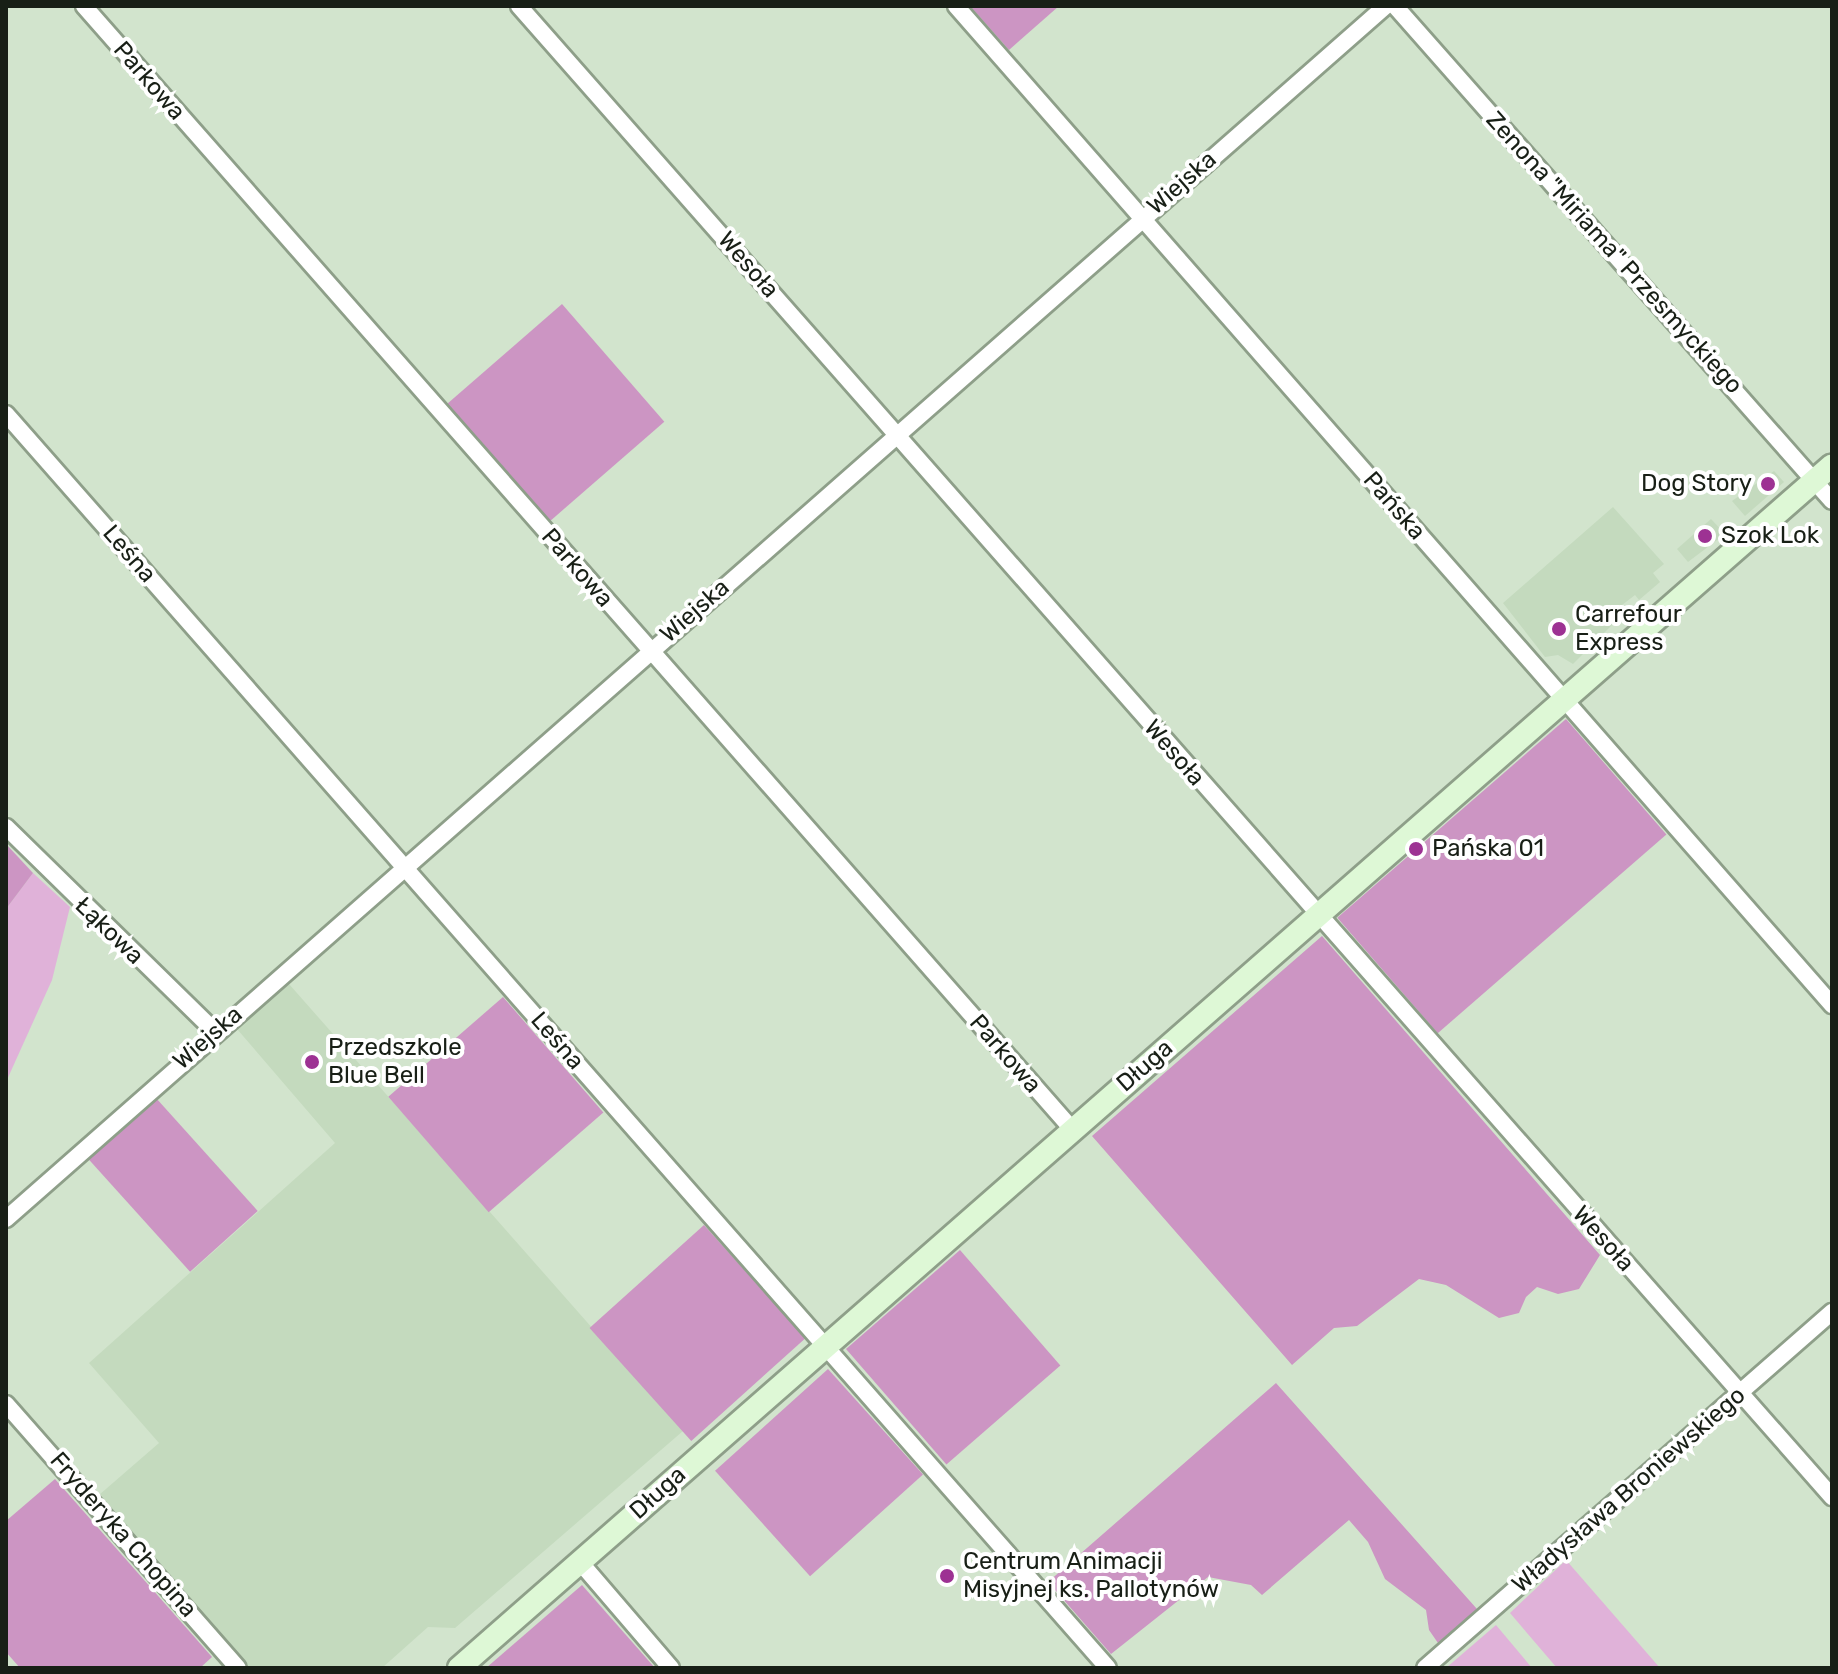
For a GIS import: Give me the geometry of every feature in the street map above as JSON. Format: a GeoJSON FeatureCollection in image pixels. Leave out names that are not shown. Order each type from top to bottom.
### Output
{"type":"FeatureCollection","features":[{"type":"Feature","properties":{"kind":"street","name":"Parkowa"},"geometry":{"type":"LineString","coordinates":[[84,6],[1072,1129]]}},
{"type":"Feature","properties":{"kind":"street","name":"Wesoła"},"geometry":{"type":"LineString","coordinates":[[519,6],[897,433],[1316,916],[1832,1497]]}},
{"type":"Feature","properties":{"kind":"street","name":"Pańska"},"geometry":{"type":"LineString","coordinates":[[956,6],[1140,219],[1567,698],[1832,1005]]}},
{"type":"Feature","properties":{"kind":"street","name":"Wiejska"},"geometry":{"type":"LineString","coordinates":[[6,1219],[215,1032],[1386,6]]}},
{"type":"Feature","properties":{"kind":"street","name":"Zenona \"Miriama\" Przesmyckiego"},"geometry":{"type":"LineString","coordinates":[[1395,6],[1832,501]]}},
{"type":"Feature","properties":{"kind":"street","name":"Leśna"},"geometry":{"type":"LineString","coordinates":[[6,414],[1108,1668]]}},
{"type":"Feature","properties":{"kind":"street","name":"Długa"},"geometry":{"type":"LineString","coordinates":[[459,1668],[1832,465]]}},
{"type":"Feature","properties":{"kind":"street","name":"Łąkowa"},"geometry":{"type":"LineString","coordinates":[[6,827],[215,1032]]}},
{"type":"Feature","properties":{"kind":"street","name":"Władysława Broniewskiego"},"geometry":{"type":"LineString","coordinates":[[1425,1668],[1832,1312]]}},
{"type":"Feature","properties":{"kind":"street","name":"Fryderyka Chopina"},"geometry":{"type":"LineString","coordinates":[[6,1404],[238,1668]]}},
{"type":"Feature","properties":{"kind":"street"},"geometry":{"type":"LineString","coordinates":[[580,1562],[671,1668]]}},
{"type":"Feature","properties":{"kind":"shaded area"},"geometry":{"type":"Polygon","coordinates":[[[970,6],[1059,6],[1009,50],[970,6]]]}},
{"type":"Feature","properties":{"kind":"shaded area"},"geometry":{"type":"Polygon","coordinates":[[[562,304],[664,422],[550,521],[447,404],[562,304]]]}},
{"type":"Feature","properties":{"kind":"shaded area"},"geometry":{"type":"Polygon","coordinates":[[[1774,471],[1784,482],[1745,516],[1732,501],[1774,471]]]}},
{"type":"Feature","properties":{"kind":"shaded area"},"geometry":{"type":"Polygon","coordinates":[[[1613,507],[1664,564],[1653,573],[1660,582],[1639,600],[1635,595],[1622,605],[1626,611],[1573,664],[1558,655],[1545,657],[1503,603],[1613,507]]]}},
{"type":"Feature","properties":{"kind":"shaded area","name":"Szok Lok"},"geometry":{"type":"Polygon","coordinates":[[[1711,519],[1725,534],[1688,562],[1677,549],[1711,519]]]}},
{"type":"Feature","properties":{"kind":"shaded area"},"geometry":{"type":"Polygon","coordinates":[[[1566,719],[1666,834],[1438,1033],[1337,918],[1566,719]]]}},
{"type":"Feature","properties":{"kind":"shaded area"},"geometry":{"type":"Polygon","coordinates":[[[6,844],[33,873],[6,909],[6,844]]]}},
{"type":"Feature","properties":{"kind":"shaded area"},"geometry":{"type":"Polygon","coordinates":[[[33,873],[70,907],[52,980],[6,1082],[6,909],[33,873]]]}},
{"type":"Feature","properties":{"kind":"shaded area"},"geometry":{"type":"Polygon","coordinates":[[[1322,936],[1600,1255],[1579,1289],[1558,1294],[1537,1287],[1526,1297],[1519,1313],[1499,1318],[1446,1285],[1419,1279],[1357,1326],[1334,1328],[1292,1365],[1092,1136],[1322,936]]]}},
{"type":"Feature","properties":{"kind":"shaded area"},"geometry":{"type":"Polygon","coordinates":[[[289,984],[683,1431],[455,1628],[428,1627],[382,1668],[248,1668],[99,1495],[159,1443],[89,1363],[335,1143],[237,1029],[289,984]]]}},
{"type":"Feature","properties":{"kind":"shaded area"},"geometry":{"type":"Polygon","coordinates":[[[503,997],[603,1112],[489,1212],[388,1097],[503,997]]]}},
{"type":"Feature","properties":{"kind":"shaded area"},"geometry":{"type":"Polygon","coordinates":[[[156,1098],[258,1211],[190,1272],[88,1159],[156,1098]]]}},
{"type":"Feature","properties":{"kind":"shaded area"},"geometry":{"type":"Polygon","coordinates":[[[704,1225],[806,1338],[691,1441],[590,1328],[704,1225]]]}},
{"type":"Feature","properties":{"kind":"shaded area"},"geometry":{"type":"Polygon","coordinates":[[[960,1250],[1060,1365],[946,1465],[846,1349],[960,1250]]]}},
{"type":"Feature","properties":{"kind":"shaded area"},"geometry":{"type":"Polygon","coordinates":[[[828,1369],[923,1475],[810,1576],[715,1471],[828,1369]]]}},
{"type":"Feature","properties":{"kind":"shaded area"},"geometry":{"type":"Polygon","coordinates":[[[1276,1383],[1477,1609],[1438,1643],[1429,1630],[1426,1610],[1385,1579],[1368,1542],[1349,1520],[1262,1595],[1251,1585],[1208,1577],[1111,1654],[1048,1582],[1276,1383]]]}},
{"type":"Feature","properties":{"kind":"shaded area"},"geometry":{"type":"Polygon","coordinates":[[[55,1479],[212,1657],[200,1668],[20,1668],[6,1652],[6,1521],[55,1479]]]}},
{"type":"Feature","properties":{"kind":"shaded area"},"geometry":{"type":"Polygon","coordinates":[[[1566,1560],[1660,1668],[1557,1668],[1510,1613],[1566,1560]]]}},
{"type":"Feature","properties":{"kind":"shaded area"},"geometry":{"type":"Polygon","coordinates":[[[582,1585],[655,1668],[486,1668],[582,1585]]]}},
{"type":"Feature","properties":{"kind":"shaded area"},"geometry":{"type":"Polygon","coordinates":[[[1496,1625],[1532,1668],[1446,1668],[1496,1625]]]}},
{"type":"Feature","properties":{"kind":"place","name":"Dog Story"},"geometry":{"type":"Point","coordinates":[1768,484]}},
{"type":"Feature","properties":{"kind":"place","name":"Szok Lok"},"geometry":{"type":"Point","coordinates":[1705,536]}},
{"type":"Feature","properties":{"kind":"place","name":"Carrefour Express"},"geometry":{"type":"Point","coordinates":[1559,629]}},
{"type":"Feature","properties":{"kind":"place","name":"Pańska 01"},"geometry":{"type":"Point","coordinates":[1416,849]}},
{"type":"Feature","properties":{"kind":"place","name":"Przedszkole Blue Bell"},"geometry":{"type":"Point","coordinates":[312,1062]}},
{"type":"Feature","properties":{"kind":"place","name":"Centrum Animacji Misyjnej ks. Pallotynów"},"geometry":{"type":"Point","coordinates":[947,1576]}}]}
